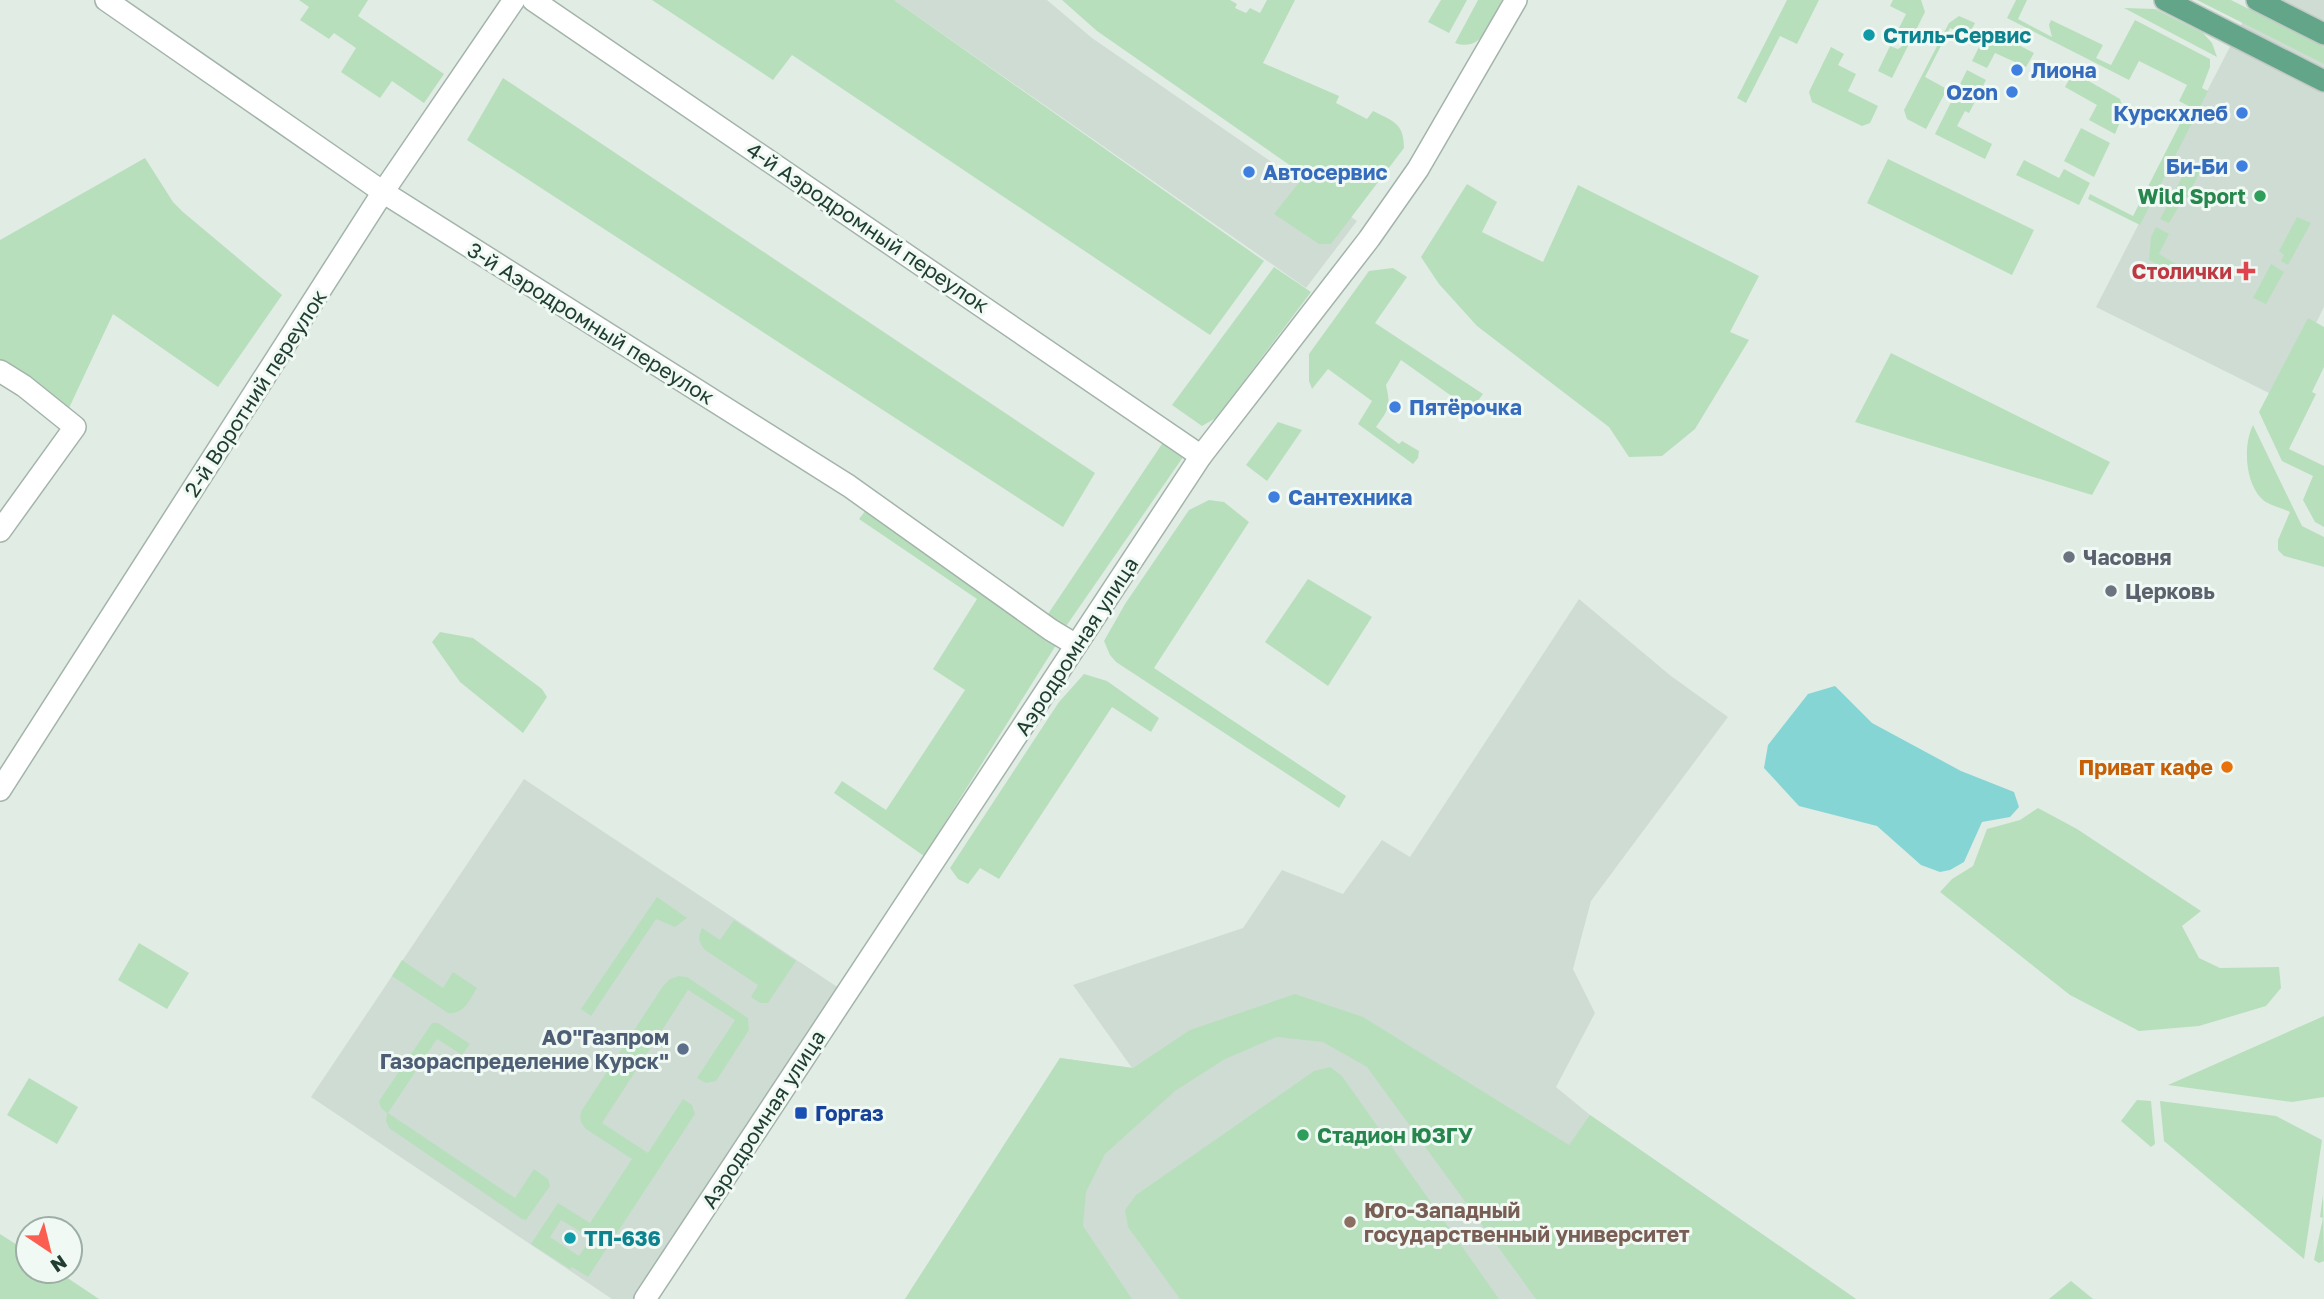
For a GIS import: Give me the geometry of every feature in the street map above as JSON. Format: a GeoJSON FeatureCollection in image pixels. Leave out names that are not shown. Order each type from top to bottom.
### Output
{"type":"FeatureCollection","features":[{"type":"Feature","properties":{"kind":"main road"},"geometry":{"type":"LineString","coordinates":[[2165,0],[2324,81]]}},
{"type":"Feature","properties":{"kind":"main road"},"geometry":{"type":"LineString","coordinates":[[2257,0],[2324,34]]}},
{"type":"Feature","properties":{"kind":"street","name":"3-й Аэродромный переулок"},"geometry":{"type":"LineString","coordinates":[[106,0],[383,192],[849,486],[1076,645]]}},
{"type":"Feature","properties":{"kind":"street","name":"2-й Воротний переулок"},"geometry":{"type":"LineString","coordinates":[[0,790],[383,192],[514,0]]}},
{"type":"Feature","properties":{"kind":"street","name":"4-й Аэродромный переулок"},"geometry":{"type":"LineString","coordinates":[[533,0],[1201,456]]}},
{"type":"Feature","properties":{"kind":"street","name":"Аэродромная улица"},"geometry":{"type":"LineString","coordinates":[[645,1299],[1201,456],[1386,216],[1443,128],[1516,0]]}},
{"type":"Feature","properties":{"kind":"street"},"geometry":{"type":"LineString","coordinates":[[0,371],[24,386],[75,427],[0,531]]}},
{"type":"Feature","properties":{"kind":"shaded area"},"geometry":{"type":"Polygon","coordinates":[[[894,0],[1047,0],[1092,38],[1357,221],[1306,288],[894,0]]]}},
{"type":"Feature","properties":{"kind":"shaded area"},"geometry":{"type":"Polygon","coordinates":[[[2254,0],[2324,0],[2324,307],[2279,398],[2096,307],[2254,0]]]}},
{"type":"Feature","properties":{"kind":"shaded area"},"geometry":{"type":"Polygon","coordinates":[[[1579,599],[1671,676],[1728,717],[1591,901],[1573,969],[1595,1013],[1556,1087],[1590,1115],[1856,1299],[905,1299],[1060,1058],[1132,1068],[1073,985],[1243,928],[1282,870],[1343,894],[1382,840],[1410,857],[1579,599]]]}},
{"type":"Feature","properties":{"kind":"shaded area"},"geometry":{"type":"Polygon","coordinates":[[[524,779],[851,996],[655,1299],[612,1299],[311,1097],[524,779]]]}},
{"type":"Feature","properties":{"kind":"green space"},"geometry":{"type":"Polygon","coordinates":[[[299,0],[368,0],[358,16],[444,74],[424,103],[392,81],[380,98],[341,72],[356,48],[334,33],[329,39],[300,20],[309,7],[299,0]]]}},
{"type":"Feature","properties":{"kind":"green space"},"geometry":{"type":"Polygon","coordinates":[[[652,0],[894,0],[1264,261],[1210,335],[792,55],[773,80],[652,0]]]}},
{"type":"Feature","properties":{"kind":"green space"},"geometry":{"type":"Polygon","coordinates":[[[1062,0],[1230,0],[1237,4],[1235,8],[1246,13],[1250,8],[1260,13],[1267,0],[1295,0],[1263,63],[1339,96],[1336,103],[1367,119],[1373,111],[1392,121],[1402,133],[1404,148],[1331,244],[1319,244],[1274,214],[1300,181],[1291,166],[1097,31],[1062,0]]]}},
{"type":"Feature","properties":{"kind":"green space"},"geometry":{"type":"Polygon","coordinates":[[[1441,0],[1467,0],[1449,33],[1428,22],[1441,0]]]}},
{"type":"Feature","properties":{"kind":"green space"},"geometry":{"type":"Polygon","coordinates":[[[1478,0],[1502,0],[1480,39],[1465,45],[1455,43],[1478,0]]]}},
{"type":"Feature","properties":{"kind":"green space"},"geometry":{"type":"Polygon","coordinates":[[[1787,0],[1819,0],[1797,44],[1780,36],[1746,103],[1737,98],[1787,0]]]}},
{"type":"Feature","properties":{"kind":"green space"},"geometry":{"type":"Polygon","coordinates":[[[1893,0],[1921,0],[1925,12],[1892,78],[1878,71],[1890,46],[1898,49],[1905,41],[1905,34],[1898,30],[1906,14],[1890,6],[1893,0]]]}},
{"type":"Feature","properties":{"kind":"green space"},"geometry":{"type":"Polygon","coordinates":[[[2016,0],[2027,0],[2018,19],[2052,37],[2049,25],[2051,20],[2103,45],[2096,58],[2111,65],[2135,20],[2210,59],[2210,67],[2202,88],[2208,91],[2198,111],[2179,101],[2187,85],[2139,61],[2129,80],[2007,18],[2016,0]]]}},
{"type":"Feature","properties":{"kind":"green space"},"geometry":{"type":"Polygon","coordinates":[[[2197,0],[2231,0],[2324,47],[2324,64],[2197,0]]]}},
{"type":"Feature","properties":{"kind":"green space"},"geometry":{"type":"Polygon","coordinates":[[[2124,8],[2155,9],[2203,33],[2212,43],[2217,57],[2124,8]]]}},
{"type":"Feature","properties":{"kind":"green space"},"geometry":{"type":"Polygon","coordinates":[[[1959,16],[1975,23],[1968,36],[1950,28],[1925,77],[1947,89],[1926,129],[1907,119],[1904,110],[1949,23],[1959,16]]]}},
{"type":"Feature","properties":{"kind":"green space"},"geometry":{"type":"Polygon","coordinates":[[[1988,29],[2034,53],[2026,67],[1995,53],[1987,68],[1972,61],[1988,29]]]}},
{"type":"Feature","properties":{"kind":"green space"},"geometry":{"type":"Polygon","coordinates":[[[1831,47],[1844,54],[1838,65],[1856,74],[1848,91],[1878,106],[1870,123],[1862,126],[1812,102],[1809,92],[1831,47]]]}},
{"type":"Feature","properties":{"kind":"green space"},"geometry":{"type":"Polygon","coordinates":[[[1967,70],[1986,80],[1969,113],[1965,111],[1957,126],[1992,144],[1985,159],[1935,134],[1967,70]]]}},
{"type":"Feature","properties":{"kind":"green space"},"geometry":{"type":"Polygon","coordinates":[[[2073,72],[2120,99],[2124,112],[2115,134],[2089,120],[2097,105],[2065,87],[2073,72]]]}},
{"type":"Feature","properties":{"kind":"green space"},"geometry":{"type":"Polygon","coordinates":[[[503,78],[1095,473],[1063,527],[467,140],[503,78]]]}},
{"type":"Feature","properties":{"kind":"green space"},"geometry":{"type":"Polygon","coordinates":[[[2186,112],[2195,117],[2140,225],[2088,199],[2090,194],[2133,216],[2186,112]]]}},
{"type":"Feature","properties":{"kind":"green space"},"geometry":{"type":"Polygon","coordinates":[[[2081,128],[2110,143],[2094,177],[2064,161],[2081,128]]]}},
{"type":"Feature","properties":{"kind":"green space"},"geometry":{"type":"Polygon","coordinates":[[[145,158],[173,202],[183,212],[282,295],[218,387],[113,314],[69,408],[46,397],[0,361],[0,240],[145,158]]]}},
{"type":"Feature","properties":{"kind":"green space"},"geometry":{"type":"Polygon","coordinates":[[[1888,159],[2034,230],[2012,275],[1867,203],[1888,159]]]}},
{"type":"Feature","properties":{"kind":"green space"},"geometry":{"type":"Polygon","coordinates":[[[2024,160],[2059,178],[2064,169],[2090,183],[2079,205],[2016,175],[2024,160]]]}},
{"type":"Feature","properties":{"kind":"green space"},"geometry":{"type":"Polygon","coordinates":[[[2191,160],[2203,166],[2182,207],[2179,206],[2169,223],[2160,219],[2191,160]]]}},
{"type":"Feature","properties":{"kind":"green space"},"geometry":{"type":"Polygon","coordinates":[[[1467,184],[1497,202],[1482,232],[1543,262],[1578,185],[1759,276],[1730,332],[1749,340],[1695,429],[1662,456],[1629,457],[1609,427],[1477,326],[1439,284],[1421,257],[1467,184]]]}},
{"type":"Feature","properties":{"kind":"green space"},"geometry":{"type":"Polygon","coordinates":[[[2297,217],[2311,223],[2288,265],[2281,261],[2284,255],[2279,251],[2297,217]]]}},
{"type":"Feature","properties":{"kind":"green space"},"geometry":{"type":"Polygon","coordinates":[[[2156,227],[2169,234],[2159,254],[2183,268],[2178,275],[2149,260],[2151,237],[2156,227]]]}},
{"type":"Feature","properties":{"kind":"green space"},"geometry":{"type":"Polygon","coordinates":[[[2271,264],[2284,272],[2266,304],[2253,298],[2271,264]]]}},
{"type":"Feature","properties":{"kind":"green space"},"geometry":{"type":"Polygon","coordinates":[[[1274,267],[1311,292],[1216,418],[1202,426],[1172,405],[1274,267]]]}},
{"type":"Feature","properties":{"kind":"green space"},"geometry":{"type":"Polygon","coordinates":[[[1393,268],[1407,277],[1375,323],[1483,394],[1464,419],[1460,402],[1401,360],[1386,385],[1388,408],[1376,427],[1399,444],[1402,441],[1419,451],[1413,464],[1358,424],[1372,401],[1328,369],[1312,389],[1309,381],[1309,354],[1369,271],[1393,268]]]}},
{"type":"Feature","properties":{"kind":"green space"},"geometry":{"type":"Polygon","coordinates":[[[2308,318],[2324,327],[2324,367],[2312,392],[2316,394],[2289,449],[2324,466],[2324,527],[2315,522],[2303,500],[2313,476],[2282,461],[2259,412],[2308,318]]]}},
{"type":"Feature","properties":{"kind":"green space"},"geometry":{"type":"Polygon","coordinates":[[[1891,353],[2110,462],[2092,495],[1855,422],[1891,353]]]}},
{"type":"Feature","properties":{"kind":"green space"},"geometry":{"type":"Polygon","coordinates":[[[1278,422],[1302,430],[1267,481],[1246,465],[1278,422]]]}},
{"type":"Feature","properties":{"kind":"green space"},"geometry":{"type":"Polygon","coordinates":[[[2253,425],[2302,526],[2324,537],[2324,567],[2284,556],[2278,550],[2278,540],[2290,512],[2264,500],[2252,482],[2247,452],[2253,425]]]}},
{"type":"Feature","properties":{"kind":"green space"},"geometry":{"type":"Polygon","coordinates":[[[1170,432],[1190,447],[1060,635],[1042,623],[1170,432]]]}},
{"type":"Feature","properties":{"kind":"green space"},"geometry":{"type":"Polygon","coordinates":[[[1209,500],[1224,502],[1249,522],[1154,668],[1346,796],[1339,808],[1116,662],[1104,641],[1125,604],[1189,510],[1209,500]]]}},
{"type":"Feature","properties":{"kind":"green space"},"geometry":{"type":"Polygon","coordinates":[[[866,510],[1058,642],[924,856],[834,793],[842,781],[886,810],[965,690],[933,669],[977,599],[859,519],[866,510]]]}},
{"type":"Feature","properties":{"kind":"green space"},"geometry":{"type":"Polygon","coordinates":[[[1308,579],[1372,617],[1328,686],[1265,642],[1308,579]]]}},
{"type":"Feature","properties":{"kind":"green space"},"geometry":{"type":"Polygon","coordinates":[[[440,632],[473,638],[542,689],[547,697],[523,733],[460,682],[432,642],[440,632]]]}},
{"type":"Feature","properties":{"kind":"green space"},"geometry":{"type":"Polygon","coordinates":[[[1084,674],[1107,681],[1159,718],[1151,732],[1112,707],[999,879],[980,868],[968,884],[958,879],[950,868],[1059,702],[1084,674]]]}},
{"type":"Feature","properties":{"kind":"green space"},"geometry":{"type":"Polygon","coordinates":[[[2038,808],[2077,829],[2201,911],[2182,926],[2199,958],[2220,968],[2279,967],[2281,988],[2266,1006],[2199,1026],[2139,1031],[2070,995],[1940,892],[1952,879],[1973,866],[1987,829],[2020,820],[2038,808]]]}},
{"type":"Feature","properties":{"kind":"green space"},"geometry":{"type":"Polygon","coordinates":[[[657,897],[687,918],[675,927],[656,919],[591,1016],[581,1009],[657,897]]]}},
{"type":"Feature","properties":{"kind":"green space"},"geometry":{"type":"Polygon","coordinates":[[[734,920],[796,961],[768,1003],[760,1003],[751,997],[758,985],[705,950],[700,942],[702,928],[720,940],[734,920]]]}},
{"type":"Feature","properties":{"kind":"green space"},"geometry":{"type":"Polygon","coordinates":[[[139,943],[189,973],[167,1009],[118,980],[139,943]]]}},
{"type":"Feature","properties":{"kind":"green space"},"geometry":{"type":"Polygon","coordinates":[[[402,960],[443,988],[453,972],[477,988],[462,1009],[448,1013],[392,976],[402,960]]]}},
{"type":"Feature","properties":{"kind":"green space"},"geometry":{"type":"Polygon","coordinates":[[[687,977],[748,1018],[749,1030],[716,1081],[706,1083],[697,1078],[735,1020],[688,990],[602,1123],[648,1153],[683,1099],[692,1105],[695,1114],[588,1277],[531,1244],[558,1203],[590,1223],[632,1159],[586,1129],[581,1122],[582,1110],[670,979],[687,977]],[[561,1220],[550,1237],[579,1256],[591,1238],[561,1220]]]}},
{"type":"Feature","properties":{"kind":"green space"},"geometry":{"type":"Polygon","coordinates":[[[1295,994],[1363,1017],[1569,1145],[1590,1115],[1856,1299],[1536,1299],[1367,1067],[1323,1042],[1277,1037],[1225,1059],[1175,1091],[1105,1154],[1086,1192],[1083,1226],[1132,1299],[905,1299],[1060,1058],[1133,1068],[1190,1030],[1295,994]]]}},
{"type":"Feature","properties":{"kind":"green space"},"geometry":{"type":"Polygon","coordinates":[[[2324,1016],[2324,1097],[2292,1102],[2168,1085],[2324,1016]]]}},
{"type":"Feature","properties":{"kind":"green space"},"geometry":{"type":"Polygon","coordinates":[[[432,1023],[438,1023],[470,1044],[462,1055],[437,1039],[388,1113],[515,1198],[534,1169],[548,1179],[550,1186],[526,1220],[389,1128],[387,1113],[381,1108],[379,1101],[432,1023]]]}},
{"type":"Feature","properties":{"kind":"green space","name":"Стадион ЮЗГУ"},"geometry":{"type":"Polygon","coordinates":[[[1330,1067],[1342,1076],[1499,1299],[1180,1299],[1128,1227],[1125,1210],[1136,1195],[1314,1071],[1330,1067]]]}},
{"type":"Feature","properties":{"kind":"green space"},"geometry":{"type":"Polygon","coordinates":[[[29,1078],[78,1107],[57,1144],[7,1115],[29,1078]]]}},
{"type":"Feature","properties":{"kind":"green space"},"geometry":{"type":"Polygon","coordinates":[[[2137,1100],[2151,1101],[2155,1144],[2151,1147],[2121,1121],[2137,1100]]]}},
{"type":"Feature","properties":{"kind":"green space"},"geometry":{"type":"Polygon","coordinates":[[[2160,1101],[2276,1116],[2322,1140],[2304,1259],[2164,1141],[2160,1101]]]}},
{"type":"Feature","properties":{"kind":"green space"},"geometry":{"type":"Polygon","coordinates":[[[2323,1195],[2324,1261],[2319,1263],[2314,1260],[2323,1218],[2320,1217],[2323,1195]]]}},
{"type":"Feature","properties":{"kind":"green space"},"geometry":{"type":"Polygon","coordinates":[[[0,1234],[14,1243],[14,1285],[78,1285],[99,1299],[0,1299],[0,1234]]]}},
{"type":"Feature","properties":{"kind":"green space"},"geometry":{"type":"Polygon","coordinates":[[[2071,1281],[2093,1299],[2049,1299],[2071,1281]]]}},
{"type":"Feature","properties":{"kind":"water"},"geometry":{"type":"Polygon","coordinates":[[[1835,686],[1872,723],[1961,771],[2014,792],[2019,807],[2010,817],[1982,822],[1964,862],[1940,872],[1921,865],[1877,826],[1799,806],[1764,768],[1768,745],[1808,694],[1835,686]]]}},
{"type":"Feature","properties":{"kind":"place","name":"Стиль-Сервис"},"geometry":{"type":"Point","coordinates":[1869,35]}},
{"type":"Feature","properties":{"kind":"place","name":"Лиона"},"geometry":{"type":"Point","coordinates":[2017,70]}},
{"type":"Feature","properties":{"kind":"place","name":"Ozon"},"geometry":{"type":"Point","coordinates":[2012,92]}},
{"type":"Feature","properties":{"kind":"place","name":"Курскхлеб"},"geometry":{"type":"Point","coordinates":[2242,113]}},
{"type":"Feature","properties":{"kind":"place","name":"Би-Би"},"geometry":{"type":"Point","coordinates":[2242,166]}},
{"type":"Feature","properties":{"kind":"place","name":"Автосервис"},"geometry":{"type":"Point","coordinates":[1249,172]}},
{"type":"Feature","properties":{"kind":"place","name":"Wild Sport"},"geometry":{"type":"Point","coordinates":[2260,196]}},
{"type":"Feature","properties":{"kind":"place","name":"Столички"},"geometry":{"type":"Point","coordinates":[2246,271]}},
{"type":"Feature","properties":{"kind":"place","name":"Пятёрочка"},"geometry":{"type":"Point","coordinates":[1395,407]}},
{"type":"Feature","properties":{"kind":"place","name":"Сантехника"},"geometry":{"type":"Point","coordinates":[1274,497]}},
{"type":"Feature","properties":{"kind":"place","name":"Часовня"},"geometry":{"type":"Point","coordinates":[2069,557]}},
{"type":"Feature","properties":{"kind":"place","name":"Церковь"},"geometry":{"type":"Point","coordinates":[2111,591]}},
{"type":"Feature","properties":{"kind":"place","name":"Приват кафе"},"geometry":{"type":"Point","coordinates":[2227,767]}},
{"type":"Feature","properties":{"kind":"place","name":"АО\"Газпром Газораспределение Курск\""},"geometry":{"type":"Point","coordinates":[683,1049]}},
{"type":"Feature","properties":{"kind":"place","name":"Горгаз"},"geometry":{"type":"Point","coordinates":[801,1113]}},
{"type":"Feature","properties":{"kind":"place","name":"Стадион ЮЗГУ"},"geometry":{"type":"Point","coordinates":[1303,1135]}},
{"type":"Feature","properties":{"kind":"place","name":"Юго-Западный государственный университет"},"geometry":{"type":"Point","coordinates":[1350,1222]}},
{"type":"Feature","properties":{"kind":"place","name":"ТП-636"},"geometry":{"type":"Point","coordinates":[570,1238]}}]}
